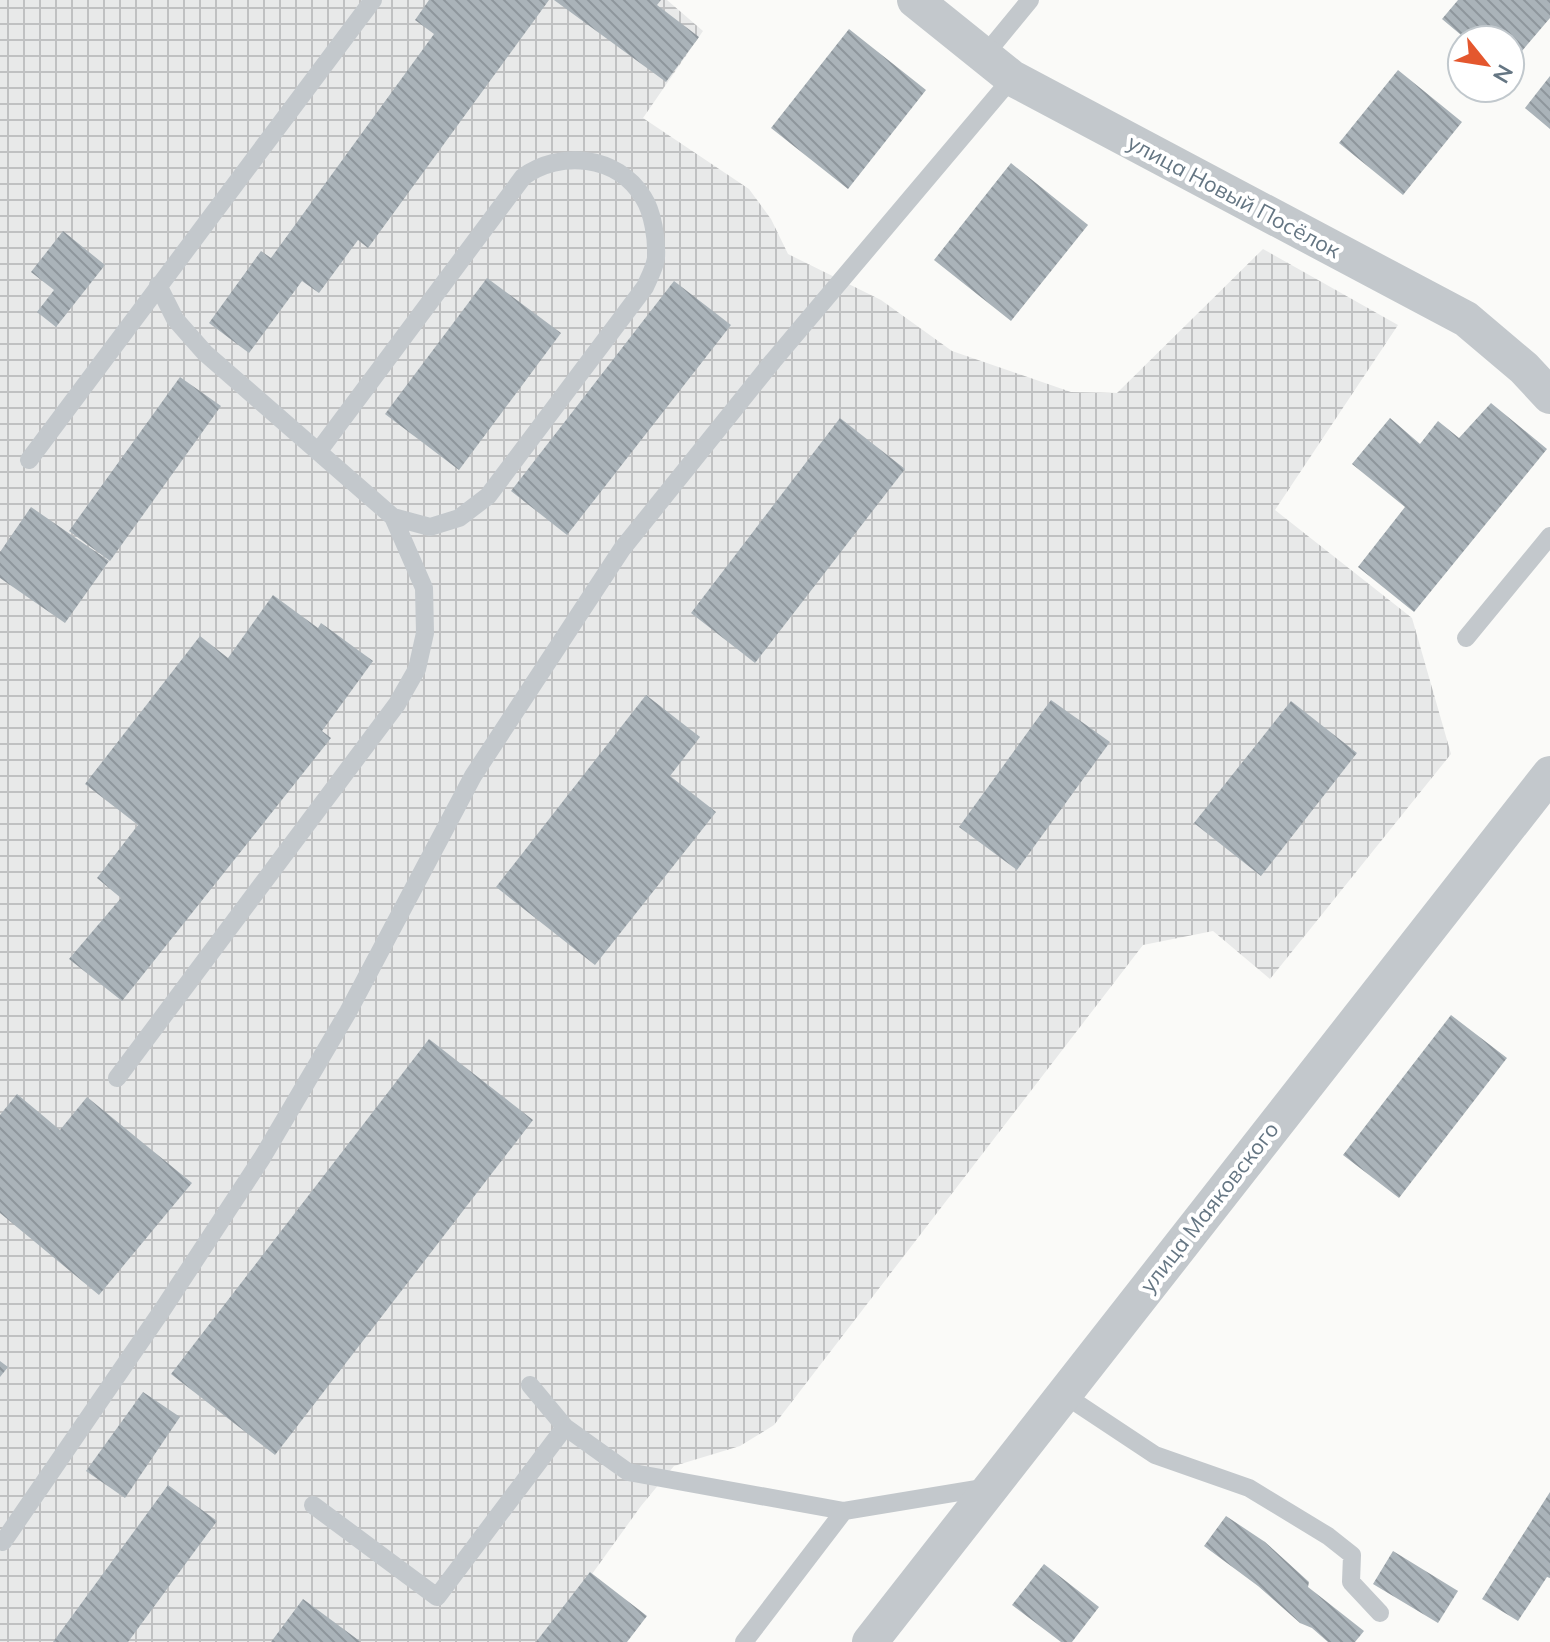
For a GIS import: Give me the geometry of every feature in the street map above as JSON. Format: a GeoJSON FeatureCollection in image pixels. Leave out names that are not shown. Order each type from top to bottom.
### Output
{"type":"FeatureCollection","features":[{"type":"Feature","properties":{"kind":"street","name":"улица Новый Посёлок"},"geometry":{"type":"LineString","coordinates":[[915,0],[1012,78],[1466,319],[1524,368],[1550,396]]}},
{"type":"Feature","properties":{"kind":"street","name":"улица Маяковского"},"geometry":{"type":"LineString","coordinates":[[870,1642],[1550,774]]}},
{"type":"Feature","properties":{"kind":"lane"},"geometry":{"type":"LineString","coordinates":[[29,460],[373,0]]}},
{"type":"Feature","properties":{"kind":"lane"},"geometry":{"type":"LineString","coordinates":[[984,56],[1030,0]]}},
{"type":"Feature","properties":{"kind":"lane"},"geometry":{"type":"LineString","coordinates":[[3,1542],[262,1158],[348,1012],[473,776],[622,549],[773,361],[1012,78]]}},
{"type":"Feature","properties":{"kind":"lane"},"geometry":{"type":"LineString","coordinates":[[318,452],[523,177],[535,168],[568,159],[600,163],[623,176],[644,197],[653,227],[656,260],[645,287],[488,496],[459,518],[430,527],[393,517]]}},
{"type":"Feature","properties":{"kind":"lane"},"geometry":{"type":"LineString","coordinates":[[117,1078],[397,704],[417,669],[425,633],[424,588],[393,517],[205,353],[175,319],[158,285]]}},
{"type":"Feature","properties":{"kind":"lane"},"geometry":{"type":"LineString","coordinates":[[1466,638],[1550,536]]}},
{"type":"Feature","properties":{"kind":"lane"},"geometry":{"type":"LineString","coordinates":[[530,1385],[565,1427],[628,1472],[844,1511],[992,1486]]}},
{"type":"Feature","properties":{"kind":"lane"},"geometry":{"type":"LineString","coordinates":[[1063,1394],[1155,1455],[1249,1488],[1328,1536],[1352,1555],[1351,1582],[1380,1613]]}},
{"type":"Feature","properties":{"kind":"lane"},"geometry":{"type":"LineString","coordinates":[[313,1505],[437,1597],[565,1427]]}},
{"type":"Feature","properties":{"kind":"lane"},"geometry":{"type":"LineString","coordinates":[[744,1642],[844,1511]]}},
{"type":"Feature","properties":{"kind":"shaded area"},"geometry":{"type":"Polygon","coordinates":[[[0,0],[667,0],[703,31],[643,118],[749,189],[771,219],[788,254],[881,300],[952,351],[1071,392],[1117,393],[1263,249],[1398,325],[1275,510],[1412,618],[1451,754],[1270,979],[1213,931],[1143,945],[774,1425],[740,1446],[674,1466],[641,1506],[543,1642],[0,1642],[0,0]]]}},
{"type":"Feature","properties":{"kind":"building"},"geometry":{"type":"Polygon","coordinates":[[[429,0],[549,0],[368,248],[358,240],[319,293],[302,281],[249,353],[209,323],[261,251],[271,258],[434,34],[415,20],[429,0]]]}},
{"type":"Feature","properties":{"kind":"building"},"geometry":{"type":"Polygon","coordinates":[[[554,0],[661,0],[657,5],[699,37],[666,82],[554,0]]]}},
{"type":"Feature","properties":{"kind":"building"},"geometry":{"type":"Polygon","coordinates":[[[1458,0],[1550,0],[1550,18],[1526,46],[1526,24],[1448,24],[1442,19],[1458,0]]]}},
{"type":"Feature","properties":{"kind":"building"},"geometry":{"type":"Polygon","coordinates":[[[849,29],[926,90],[848,189],[771,128],[849,29]]]}},
{"type":"Feature","properties":{"kind":"building"},"geometry":{"type":"Polygon","coordinates":[[[1398,70],[1462,122],[1403,195],[1339,143],[1398,70]]]}},
{"type":"Feature","properties":{"kind":"building"},"geometry":{"type":"Polygon","coordinates":[[[1550,76],[1550,129],[1525,108],[1550,76]]]}},
{"type":"Feature","properties":{"kind":"building"},"geometry":{"type":"Polygon","coordinates":[[[1011,163],[1088,225],[1011,321],[934,260],[1011,163]]]}},
{"type":"Feature","properties":{"kind":"building"},"geometry":{"type":"Polygon","coordinates":[[[63,231],[105,265],[56,327],[37,312],[54,290],[31,272],[63,231]]]}},
{"type":"Feature","properties":{"kind":"building"},"geometry":{"type":"Polygon","coordinates":[[[487,278],[561,333],[459,470],[385,414],[487,278]]]}},
{"type":"Feature","properties":{"kind":"building"},"geometry":{"type":"Polygon","coordinates":[[[674,281],[731,325],[567,535],[511,491],[674,281]]]}},
{"type":"Feature","properties":{"kind":"building"},"geometry":{"type":"Polygon","coordinates":[[[180,377],[221,406],[110,561],[69,531],[180,377]]]}},
{"type":"Feature","properties":{"kind":"building"},"geometry":{"type":"Polygon","coordinates":[[[1491,403],[1547,449],[1414,612],[1358,567],[1405,507],[1352,464],[1390,418],[1420,444],[1438,421],[1459,438],[1491,403]]]}},
{"type":"Feature","properties":{"kind":"building"},"geometry":{"type":"Polygon","coordinates":[[[840,418],[905,469],[755,663],[691,613],[840,418]]]}},
{"type":"Feature","properties":{"kind":"building"},"geometry":{"type":"Polygon","coordinates":[[[31,507],[109,561],[65,623],[0,578],[0,552],[31,507]]]}},
{"type":"Feature","properties":{"kind":"building"},"geometry":{"type":"Polygon","coordinates":[[[273,595],[318,628],[321,623],[373,661],[322,731],[331,738],[122,1001],[69,959],[121,898],[97,878],[138,825],[85,784],[200,636],[228,658],[273,595]]]}},
{"type":"Feature","properties":{"kind":"building"},"geometry":{"type":"Polygon","coordinates":[[[646,695],[700,737],[670,776],[716,812],[595,965],[496,887],[646,695]]]}},
{"type":"Feature","properties":{"kind":"building"},"geometry":{"type":"Polygon","coordinates":[[[1051,700],[1110,742],[1017,870],[959,827],[1051,700]]]}},
{"type":"Feature","properties":{"kind":"building"},"geometry":{"type":"Polygon","coordinates":[[[1291,701],[1357,753],[1261,876],[1194,823],[1291,701]]]}},
{"type":"Feature","properties":{"kind":"building"},"geometry":{"type":"Polygon","coordinates":[[[1451,1015],[1507,1058],[1399,1198],[1343,1155],[1451,1015]]]}},
{"type":"Feature","properties":{"kind":"building"},"geometry":{"type":"Polygon","coordinates":[[[429,1039],[533,1120],[275,1455],[171,1374],[429,1039]]]}},
{"type":"Feature","properties":{"kind":"building"},"geometry":{"type":"Polygon","coordinates":[[[17,1094],[60,1130],[87,1097],[192,1183],[99,1295],[0,1213],[0,1115],[17,1094]]]}},
{"type":"Feature","properties":{"kind":"building"},"geometry":{"type":"Polygon","coordinates":[[[0,1361],[8,1367],[0,1377],[0,1361]]]}},
{"type":"Feature","properties":{"kind":"building"},"geometry":{"type":"Polygon","coordinates":[[[143,1392],[180,1417],[125,1498],[86,1471],[143,1392]]]}},
{"type":"Feature","properties":{"kind":"building"},"geometry":{"type":"Polygon","coordinates":[[[168,1485],[217,1521],[128,1642],[53,1642],[168,1485]]]}},
{"type":"Feature","properties":{"kind":"building"},"geometry":{"type":"Polygon","coordinates":[[[1550,1492],[1550,1578],[1547,1577],[1518,1621],[1482,1599],[1550,1492]]]}},
{"type":"Feature","properties":{"kind":"building"},"geometry":{"type":"Polygon","coordinates":[[[1226,1516],[1265,1542],[1309,1582],[1308,1587],[1364,1631],[1355,1642],[1328,1642],[1204,1546],[1226,1516]]]}},
{"type":"Feature","properties":{"kind":"building"},"geometry":{"type":"Polygon","coordinates":[[[1393,1551],[1458,1591],[1438,1623],[1373,1584],[1393,1551]]]}},
{"type":"Feature","properties":{"kind":"building"},"geometry":{"type":"Polygon","coordinates":[[[1044,1564],[1099,1607],[1072,1642],[1061,1642],[1012,1605],[1044,1564]]]}},
{"type":"Feature","properties":{"kind":"building"},"geometry":{"type":"Polygon","coordinates":[[[590,1572],[647,1616],[627,1642],[536,1642],[590,1572]]]}},
{"type":"Feature","properties":{"kind":"building"},"geometry":{"type":"Polygon","coordinates":[[[303,1599],[361,1642],[271,1642],[303,1599]]]}}]}
